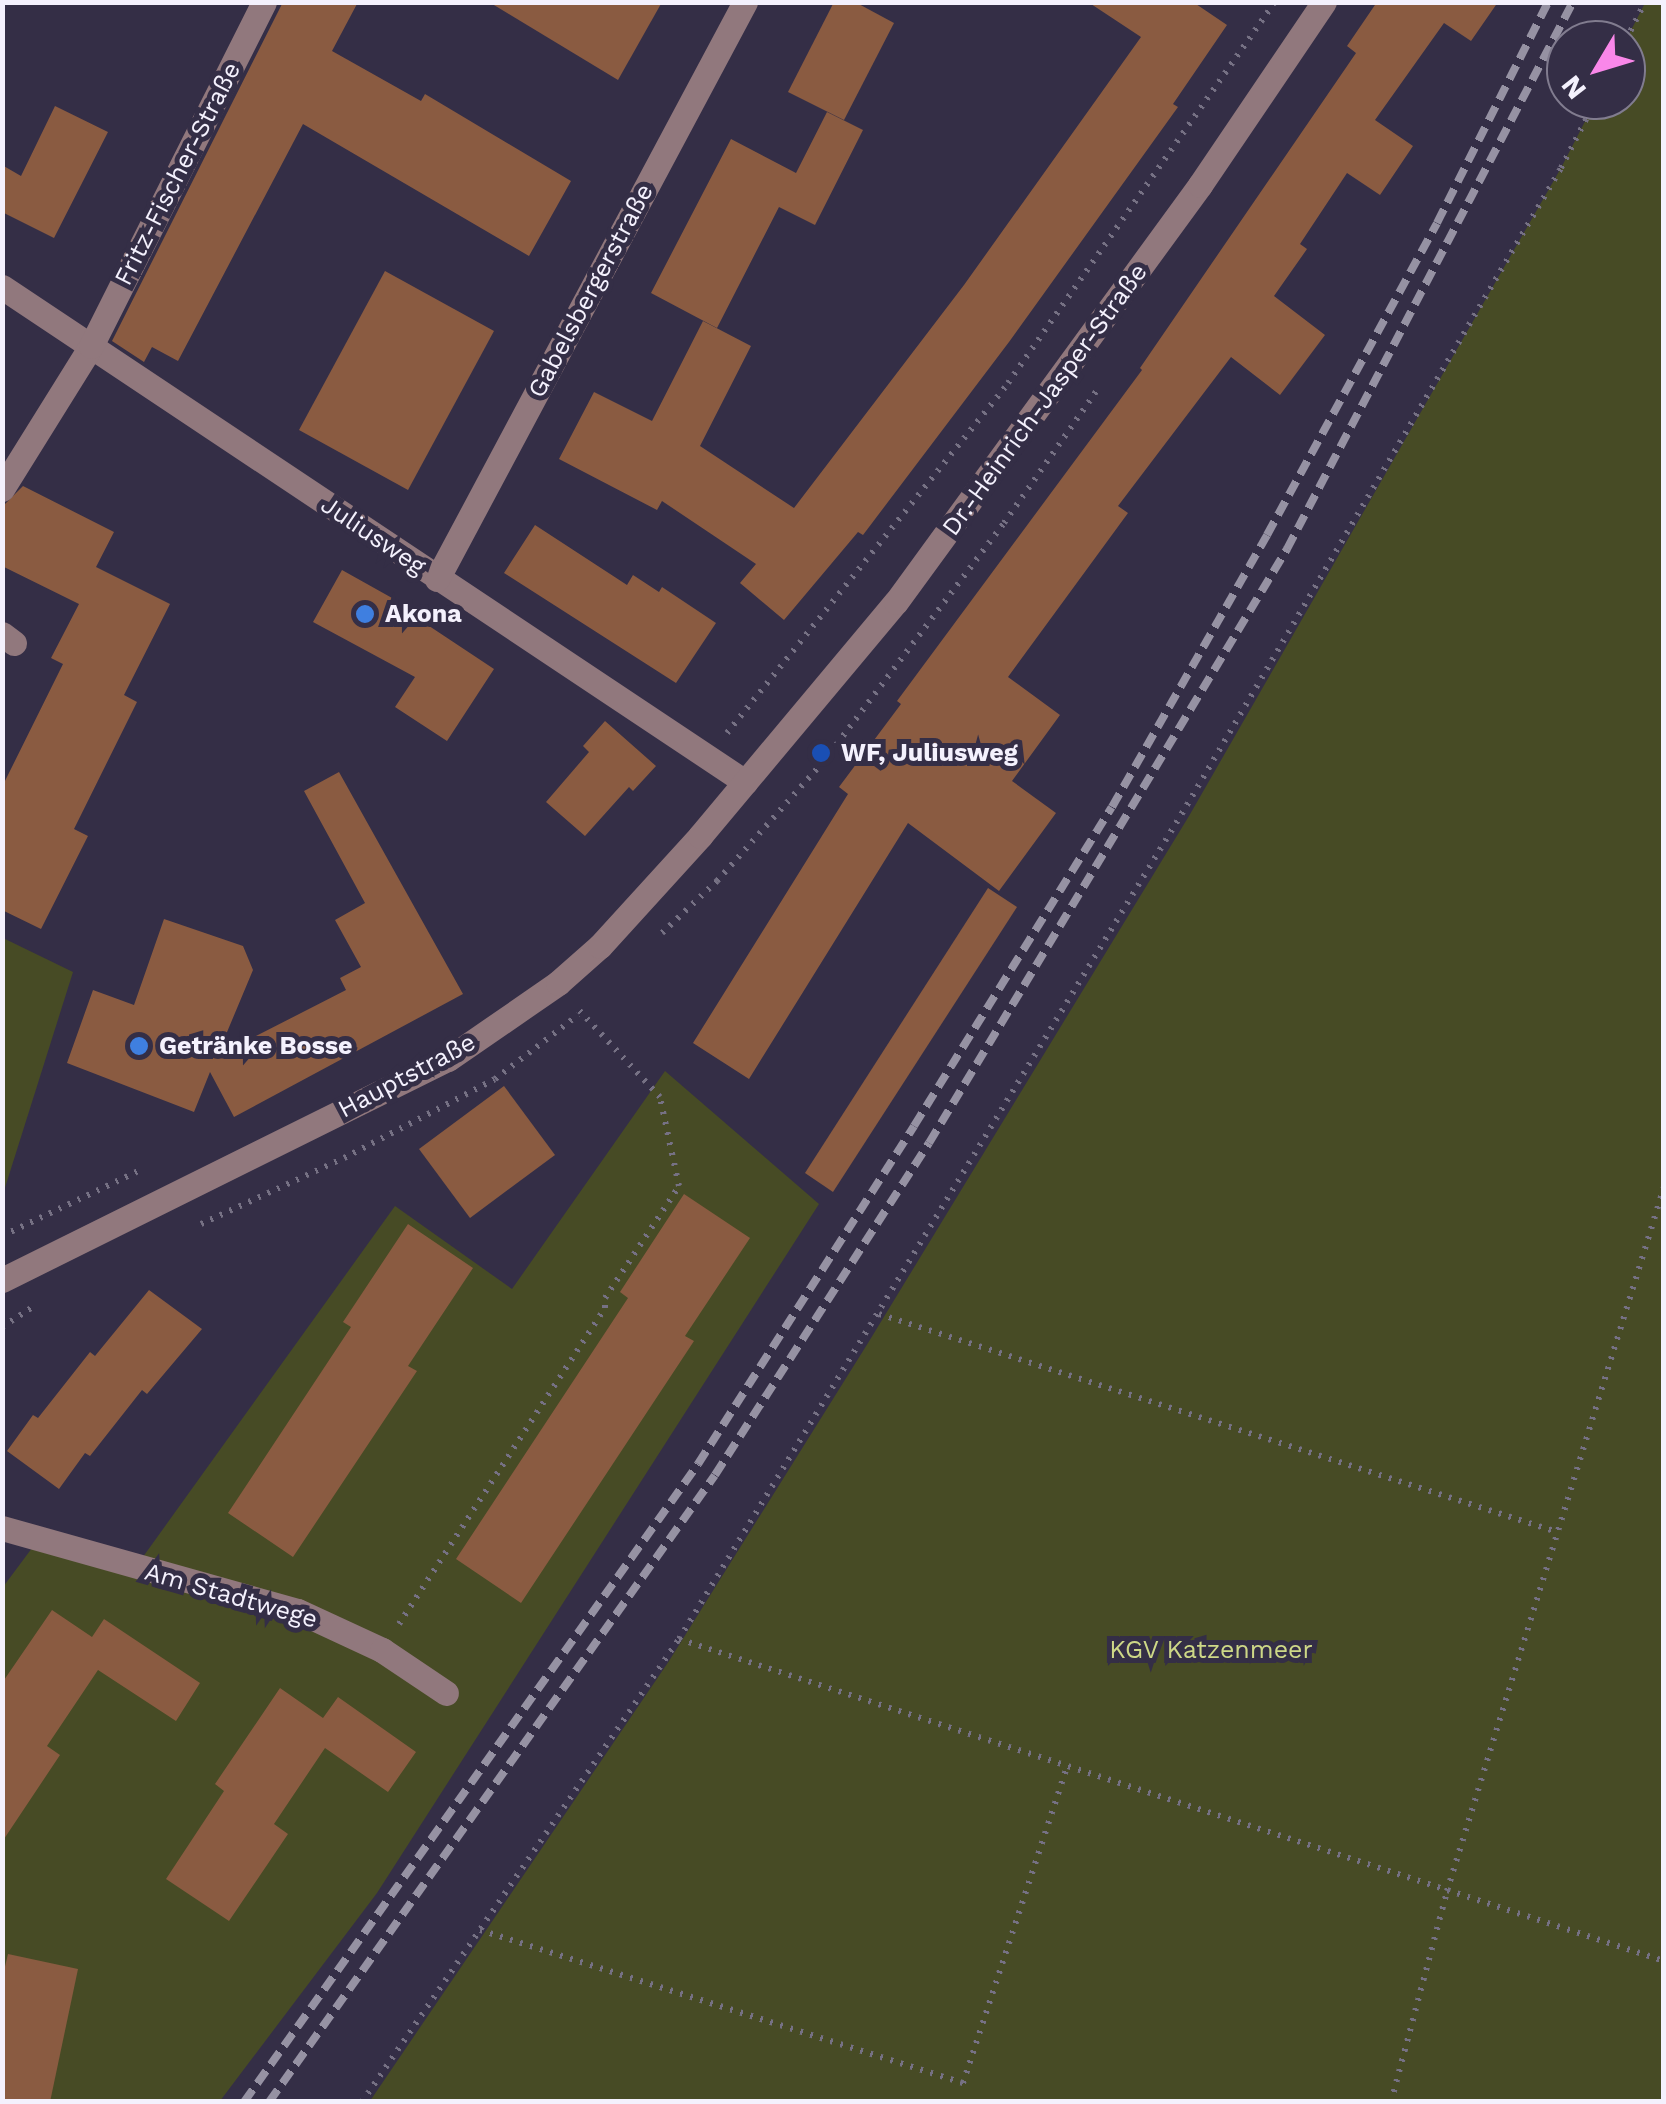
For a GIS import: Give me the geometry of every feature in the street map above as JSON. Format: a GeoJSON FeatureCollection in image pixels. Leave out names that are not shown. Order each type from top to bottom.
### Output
{"type":"FeatureCollection","features":[{"type":"Feature","properties":{"kind":"street","name":"Fritz-Fischer-Straße"},"geometry":{"type":"LineString","coordinates":[[2,489],[92,346],[264,2]]}},
{"type":"Feature","properties":{"kind":"street","name":"Gabelsbergerstraße"},"geometry":{"type":"LineString","coordinates":[[437,579],[745,2]]}},
{"type":"Feature","properties":{"kind":"street","name":"Dr.-Heinrich-Jasper-Straße"},"geometry":{"type":"LineString","coordinates":[[746,782],[896,602],[972,502],[1200,186],[1324,2]]}},
{"type":"Feature","properties":{"kind":"street","name":"Juliusweg"},"geometry":{"type":"LineString","coordinates":[[2,288],[746,782]]}},
{"type":"Feature","properties":{"kind":"street","name":"Hauptstraße"},"geometry":{"type":"LineString","coordinates":[[2,1280],[448,1058],[558,983],[643,902],[746,782]]}},
{"type":"Feature","properties":{"kind":"street","name":"Am Stadtwege"},"geometry":{"type":"LineString","coordinates":[[2,1528],[298,1610],[382,1650],[446,1694]]}},
{"type":"Feature","properties":{"kind":"path","name":"Dr.-Heinrich-Jasper-Straße"},"geometry":{"type":"LineString","coordinates":[[710,755],[1008,382],[1275,2]]}},
{"type":"Feature","properties":{"kind":"path"},"geometry":{"type":"LineString","coordinates":[[362,2102],[679,1639],[1198,788],[1562,168],[1586,120]]}},
{"type":"Feature","properties":{"kind":"path"},"geometry":{"type":"LineString","coordinates":[[382,1650],[605,1308],[604,1298],[678,1186],[660,1097],[558,983]]}},
{"type":"Feature","properties":{"kind":"path"},"geometry":{"type":"LineString","coordinates":[[2,1236],[156,1162]]}},
{"type":"Feature","properties":{"kind":"path"},"geometry":{"type":"LineString","coordinates":[[1391,2102],[1447,1892],[1664,1187]]}},
{"type":"Feature","properties":{"kind":"path"},"geometry":{"type":"LineString","coordinates":[[878,1314],[1557,1532]]}},
{"type":"Feature","properties":{"kind":"path"},"geometry":{"type":"LineString","coordinates":[[679,1639],[1664,1961]]}},
{"type":"Feature","properties":{"kind":"path"},"geometry":{"type":"LineString","coordinates":[[480,1930],[963,2083],[1067,1766]]}},
{"type":"Feature","properties":{"kind":"green space","name":"KGV Katzenmeer"},"geometry":{"type":"Polygon","coordinates":[[[1645,3],[1664,3],[1663,2101],[370,2101],[669,1661],[868,1343],[1189,816],[1586,120],[1646,120],[1646,20],[1636,20],[1645,3]]]}},
{"type":"Feature","properties":{"kind":"green space"},"geometry":{"type":"Polygon","coordinates":[[[3,938],[73,972],[3,1194],[3,938]]]}},
{"type":"Feature","properties":{"kind":"green space"},"geometry":{"type":"Polygon","coordinates":[[[665,1071],[819,1204],[377,1893],[220,2101],[3,2102],[3,1587],[38,1540],[135,1568],[395,1206],[512,1289],[665,1071]]]}},
{"type":"Feature","properties":{"kind":"building"},"geometry":{"type":"Polygon","coordinates":[[[283,2],[358,2],[332,51],[421,101],[425,94],[571,181],[529,256],[303,124],[178,361],[152,347],[144,362],[112,341],[283,2]]]}},
{"type":"Feature","properties":{"kind":"building"},"geometry":{"type":"Polygon","coordinates":[[[489,2],[662,2],[618,80],[489,2]]]}},
{"type":"Feature","properties":{"kind":"building"},"geometry":{"type":"Polygon","coordinates":[[[834,2],[855,2],[894,23],[844,120],[788,92],[834,2]]]}},
{"type":"Feature","properties":{"kind":"building"},"geometry":{"type":"Polygon","coordinates":[[[1088,2],[1193,2],[1227,25],[1173,104],[1178,107],[1009,342],[863,535],[858,532],[784,620],[740,583],[756,564],[662,501],[657,510],[559,459],[594,392],[652,421],[703,321],[751,346],[700,446],[794,508],[964,285],[1141,37],[1088,2]]]}},
{"type":"Feature","properties":{"kind":"building"},"geometry":{"type":"Polygon","coordinates":[[[1377,2],[1498,2],[1471,41],[1444,23],[1375,120],[1413,146],[1380,195],[1347,173],[1300,244],[1307,249],[1274,296],[1325,335],[1280,395],[1231,357],[1118,506],[1128,513],[1008,677],[1060,715],[1012,781],[1056,813],[999,891],[908,823],[749,1079],[693,1043],[848,794],[839,787],[901,704],[897,701],[1142,370],[1356,53],[1347,46],[1377,2]]]}},
{"type":"Feature","properties":{"kind":"building"},"geometry":{"type":"Polygon","coordinates":[[[55,106],[108,132],[54,238],[2,212],[2,165],[21,176],[55,106]]]}},
{"type":"Feature","properties":{"kind":"building"},"geometry":{"type":"Polygon","coordinates":[[[827,112],[863,130],[815,225],[779,207],[717,328],[651,293],[731,139],[796,173],[827,112]]]}},
{"type":"Feature","properties":{"kind":"building"},"geometry":{"type":"Polygon","coordinates":[[[385,271],[494,331],[408,490],[299,430],[385,271]]]}},
{"type":"Feature","properties":{"kind":"building"},"geometry":{"type":"Polygon","coordinates":[[[23,486],[114,532],[96,567],[170,604],[124,695],[137,702],[74,829],[88,836],[41,929],[2,910],[2,787],[63,664],[51,658],[79,604],[2,566],[2,507],[23,486]]]}},
{"type":"Feature","properties":{"kind":"building"},"geometry":{"type":"Polygon","coordinates":[[[535,525],[627,585],[633,575],[659,592],[662,587],[716,623],[676,683],[504,573],[535,525]]]}},
{"type":"Feature","properties":{"kind":"building"},"geometry":{"type":"Polygon","coordinates":[[[342,570],[401,603],[399,606],[494,669],[447,741],[395,707],[415,677],[313,622],[342,570]]]}},
{"type":"Feature","properties":{"kind":"building"},"geometry":{"type":"Polygon","coordinates":[[[605,721],[656,766],[633,791],[629,787],[585,836],[546,802],[589,752],[583,746],[605,721]]]}},
{"type":"Feature","properties":{"kind":"building"},"geometry":{"type":"Polygon","coordinates":[[[339,772],[463,994],[234,1117],[210,1072],[194,1112],[67,1063],[93,990],[134,1005],[164,919],[243,946],[253,970],[217,1056],[346,990],[340,978],[361,967],[335,920],[365,903],[304,791],[339,772]]]}},
{"type":"Feature","properties":{"kind":"building"},"geometry":{"type":"Polygon","coordinates":[[[988,888],[1017,907],[833,1192],[805,1173],[988,888]]]}},
{"type":"Feature","properties":{"kind":"building"},"geometry":{"type":"Polygon","coordinates":[[[504,1086],[555,1155],[470,1218],[419,1149],[504,1086]]]}},
{"type":"Feature","properties":{"kind":"building"},"geometry":{"type":"Polygon","coordinates":[[[684,1194],[750,1238],[685,1336],[694,1341],[521,1603],[456,1559],[628,1298],[620,1292],[684,1194]]]}},
{"type":"Feature","properties":{"kind":"building"},"geometry":{"type":"Polygon","coordinates":[[[408,1224],[473,1268],[408,1366],[417,1371],[293,1557],[228,1513],[351,1327],[343,1322],[408,1224]]]}},
{"type":"Feature","properties":{"kind":"building"},"geometry":{"type":"Polygon","coordinates":[[[149,1290],[202,1329],[147,1394],[142,1390],[90,1456],[85,1453],[59,1489],[7,1451],[33,1415],[38,1418],[90,1352],[95,1356],[149,1290]]]}},
{"type":"Feature","properties":{"kind":"building"},"geometry":{"type":"Polygon","coordinates":[[[52,1610],[92,1637],[104,1619],[200,1683],[176,1721],[98,1670],[47,1746],[60,1755],[2,1842],[2,1683],[52,1610]]]}},
{"type":"Feature","properties":{"kind":"building"},"geometry":{"type":"Polygon","coordinates":[[[280,1688],[323,1718],[338,1697],[416,1752],[388,1792],[325,1748],[274,1824],[288,1834],[229,1921],[166,1879],[224,1791],[215,1784],[280,1688]]]}},
{"type":"Feature","properties":{"kind":"building"},"geometry":{"type":"Polygon","coordinates":[[[8,1954],[78,1969],[50,2102],[2,2102],[2,1979],[8,1954]]]}},
{"type":"Feature","properties":{"kind":"railway"},"geometry":{"type":"LineString","coordinates":[[244,2102],[698,1464],[914,1126],[1112,807],[1267,535],[1437,223],[1548,2]]}},
{"type":"Feature","properties":{"kind":"railway"},"geometry":{"type":"LineString","coordinates":[[269,2102],[715,1475],[929,1143],[1287,549],[1573,2]]}},
{"type":"Feature","properties":{"kind":"place","name":"Akona"},"geometry":{"type":"Point","coordinates":[365,614]}},
{"type":"Feature","properties":{"kind":"place","name":"WF, Juliusweg"},"geometry":{"type":"Point","coordinates":[821,753]}},
{"type":"Feature","properties":{"kind":"place","name":"Getränke Bosse"},"geometry":{"type":"Point","coordinates":[139,1046]}}]}
